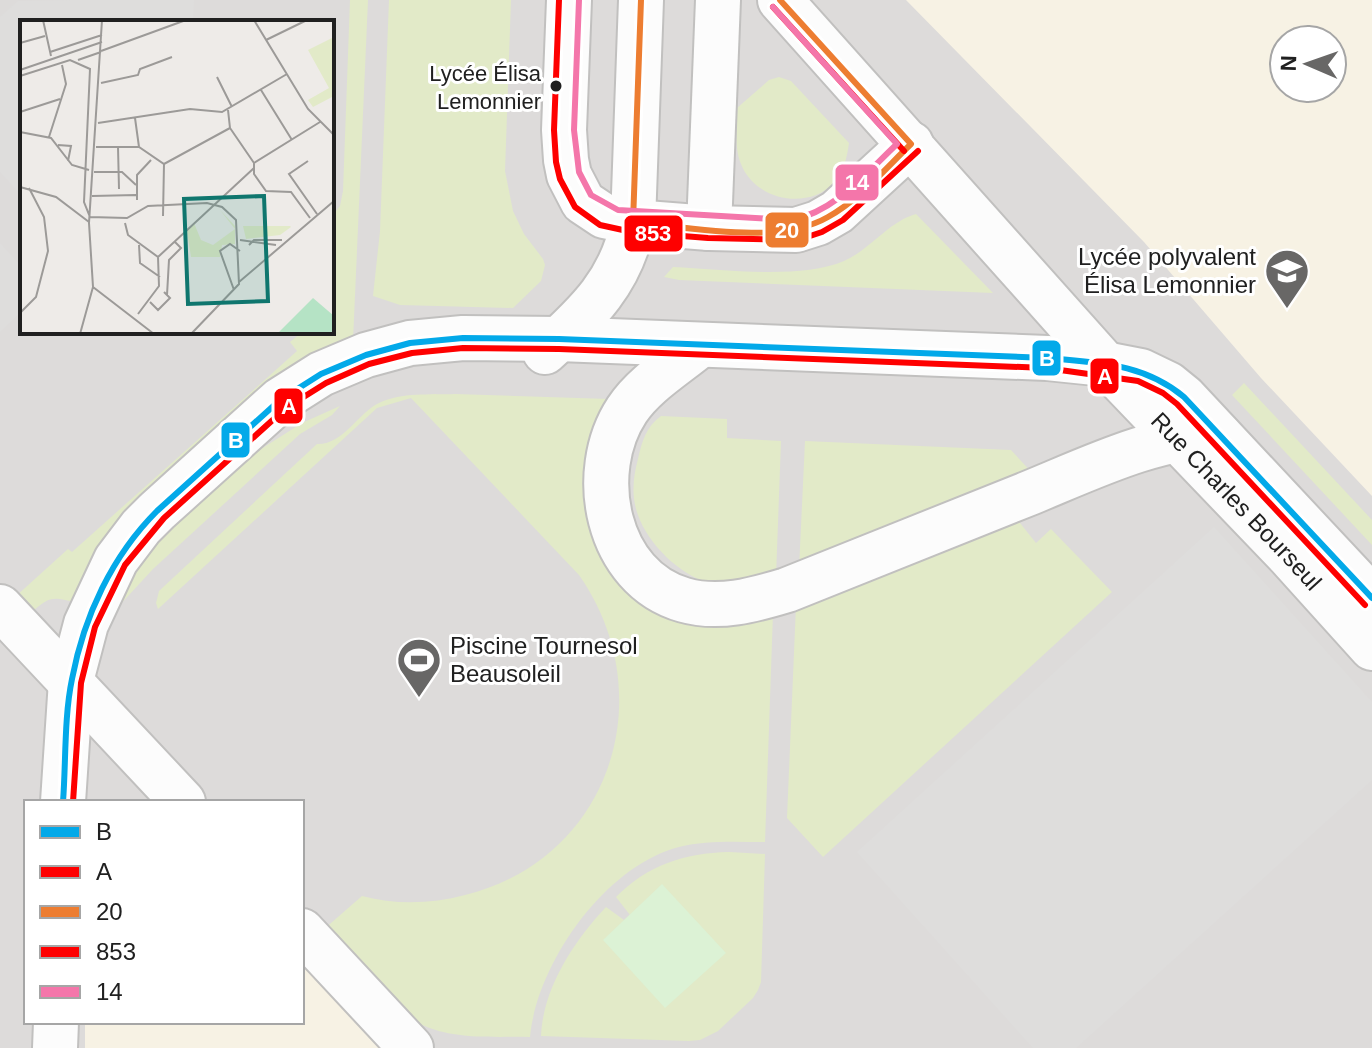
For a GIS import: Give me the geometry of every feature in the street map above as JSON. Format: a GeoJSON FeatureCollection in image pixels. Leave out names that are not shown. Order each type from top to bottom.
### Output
{"type":"FeatureCollection","features":[{"type":"Feature","properties":{"kind":"street"},"geometry":{"type":"LineString","coordinates":[[569,0],[564,130],[569,175],[583,202],[604,216],[633,222],[709,228],[796,230],[818,223],[837,212],[911,144]]}},
{"type":"Feature","properties":{"kind":"street"},"geometry":{"type":"LineString","coordinates":[[546,352],[593,304],[621,266],[628,249],[633,222],[641,0]]}},
{"type":"Feature","properties":{"kind":"street"},"geometry":{"type":"LineString","coordinates":[[709,228],[718,0]]}},
{"type":"Feature","properties":{"kind":"street","name":"Rue Charles Bourseul"},"geometry":{"type":"LineString","coordinates":[[780,0],[1105,364],[1289,556],[1372,648]]}},
{"type":"Feature","properties":{"kind":"street"},"geometry":{"type":"LineString","coordinates":[[63,800],[71,681],[86,624],[116,560],[141,527],[229,443],[280,400],[343,363],[389,347],[433,339],[546,352],[684,358],[1100,391],[1179,412],[1220,436]]}},
{"type":"Feature","properties":{"kind":"street"},"geometry":{"type":"LineString","coordinates":[[1220,436],[1176,439],[1096,466],[787,590],[733,603],[694,603],[669,594],[636,568],[612,526],[606,501],[605,474],[617,428],[642,392],[684,358],[1010,356],[1105,364],[1141,371],[1168,384],[1184,397],[1372,598]]}},
{"type":"Feature","properties":{"kind":"street"},"geometry":{"type":"LineString","coordinates":[[0,607],[181,800]]}},
{"type":"Feature","properties":{"kind":"street"},"geometry":{"type":"LineString","coordinates":[[304,933],[411,1048]]}},
{"type":"Feature","properties":{"kind":"street"},"geometry":{"type":"LineString","coordinates":[[55,1048],[56,1024]]}},
{"type":"Feature","properties":{"kind":"shaded area"},"geometry":{"type":"Polygon","coordinates":[[[0,0],[1372,0],[1372,1048],[0,1048],[0,0]]]}},
{"type":"Feature","properties":{"kind":"shaded area"},"geometry":{"type":"Polygon","coordinates":[[[194,0],[193,20],[20,20],[20,194],[0,172],[0,17],[18,1],[194,0]]]}},
{"type":"Feature","properties":{"kind":"shaded area","name":"Lycée polyvalent Élisa Lemonnier"},"geometry":{"type":"Polygon","coordinates":[[[906,0],[1372,0],[1372,496],[1261,378],[1144,242],[906,0]]]}},
{"type":"Feature","properties":{"kind":"shaded area"},"geometry":{"type":"Polygon","coordinates":[[[0,243],[20,265],[20,313],[0,332],[0,243]]]}},
{"type":"Feature","properties":{"kind":"shaded area"},"geometry":{"type":"Polygon","coordinates":[[[1214,527],[1372,702],[1372,780],[1076,1048],[1033,1048],[857,852],[1214,527]]]}},
{"type":"Feature","properties":{"kind":"shaded area"},"geometry":{"type":"Polygon","coordinates":[[[304,955],[389,1048],[85,1048],[85,1024],[304,1024],[304,955]]]}},
{"type":"Feature","properties":{"kind":"green space"},"geometry":{"type":"Polygon","coordinates":[[[350,0],[368,0],[353,341],[75,602],[52,599],[32,612],[15,597],[68,549],[72,552],[297,351],[290,342],[300,334],[334,334],[334,214],[340,206],[350,0]]]}},
{"type":"Feature","properties":{"kind":"green space"},"geometry":{"type":"Polygon","coordinates":[[[389,0],[511,0],[505,171],[513,211],[545,265],[541,281],[513,308],[400,305],[373,296],[380,231],[389,0]]]}},
{"type":"Feature","properties":{"kind":"green space"},"geometry":{"type":"Polygon","coordinates":[[[779,77],[791,81],[849,143],[837,179],[823,192],[810,197],[783,198],[769,193],[748,176],[739,157],[737,108],[769,80],[779,77]]]}},
{"type":"Feature","properties":{"kind":"green space"},"geometry":{"type":"Polygon","coordinates":[[[916,214],[993,293],[664,277],[673,267],[783,272],[826,267],[854,256],[897,223],[916,214]]]}},
{"type":"Feature","properties":{"kind":"green space"},"geometry":{"type":"Polygon","coordinates":[[[1244,383],[1372,520],[1372,545],[1232,395],[1244,383]]]}},
{"type":"Feature","properties":{"kind":"green space"},"geometry":{"type":"Polygon","coordinates":[[[455,394],[609,399],[591,439],[584,478],[589,517],[606,558],[773,613],[765,842],[710,842],[679,847],[625,874],[579,921],[561,949],[535,1008],[530,1037],[485,1037],[426,1027],[413,1020],[323,930],[362,896],[401,902],[439,900],[465,895],[515,876],[556,847],[587,810],[608,766],[618,719],[617,671],[604,622],[579,575],[411,398],[377,408],[158,609],[156,603],[159,591],[317,444],[343,434],[371,408],[388,399],[455,394]]]}},
{"type":"Feature","properties":{"kind":"green space"},"geometry":{"type":"Polygon","coordinates":[[[340,406],[332,415],[300,434],[153,569],[117,608],[137,560],[236,465],[302,423],[340,406]]]}},
{"type":"Feature","properties":{"kind":"green space"},"geometry":{"type":"Polygon","coordinates":[[[661,416],[727,419],[727,438],[781,441],[776,577],[709,583],[676,566],[649,537],[636,508],[634,480],[645,435],[661,416]]]}},
{"type":"Feature","properties":{"kind":"green space"},"geometry":{"type":"Polygon","coordinates":[[[805,441],[1011,450],[1035,476],[799,569],[805,441]]]}},
{"type":"Feature","properties":{"kind":"green space"},"geometry":{"type":"Polygon","coordinates":[[[1016,518],[1036,543],[1051,529],[1112,592],[823,857],[787,818],[796,605],[1016,518]]]}},
{"type":"Feature","properties":{"kind":"green space"},"geometry":{"type":"Polygon","coordinates":[[[729,852],[765,854],[761,982],[753,998],[718,1031],[700,1040],[541,1036],[554,983],[583,935],[606,907],[624,920],[603,940],[630,915],[616,897],[654,869],[697,855],[729,852]]]}},
{"type":"Feature","properties":{"kind":"green space"},"geometry":{"type":"Polygon","coordinates":[[[662,884],[726,953],[665,1008],[603,940],[662,884]]]}},
{"type":"Feature","properties":{"kind":"transit line","name":"853"},"geometry":{"type":"LineString","coordinates":[[559,0],[554,130],[556,162],[560,179],[575,207],[600,225],[632,232],[708,238],[798,240],[822,232],[843,220],[918,151]]}},
{"type":"Feature","properties":{"kind":"transit line","name":"14"},"geometry":{"type":"LineString","coordinates":[[579,0],[574,130],[579,172],[591,195],[618,210],[792,220],[836,200],[897,144],[773,7]]}},
{"type":"Feature","properties":{"kind":"transit line","name":"20"},"geometry":{"type":"LineString","coordinates":[[633,222],[641,0]]}},
{"type":"Feature","properties":{"kind":"transit line","name":"20"},"geometry":{"type":"LineString","coordinates":[[780,0],[911,144]]}},
{"type":"Feature","properties":{"kind":"transit line","name":"853"},"geometry":{"type":"LineString","coordinates":[[773,7],[904,151]]}},
{"type":"Feature","properties":{"kind":"transit line","name":"20"},"geometry":{"type":"LineString","coordinates":[[633,222],[759,233],[808,226],[851,202],[911,144]]}},
{"type":"Feature","properties":{"kind":"transit line","name":"B"},"geometry":{"type":"LineString","coordinates":[[63,800],[68,709],[77,656],[92,610],[126,547],[157,511],[280,400],[321,374],[366,355],[410,343],[463,338],[559,339],[1047,358],[1136,371],[1184,397],[1372,598]]}},
{"type":"Feature","properties":{"kind":"transit line","name":"A"},"geometry":{"type":"LineString","coordinates":[[73,800],[81,683],[95,627],[125,565],[164,518],[286,408],[326,383],[369,364],[412,353],[463,348],[559,349],[1046,368],[1138,381],[1177,404],[1365,605]]}},
{"type":"Feature","properties":{"kind":"place","name":"Lycée Élisa Lemonnier"},"geometry":{"type":"Point","coordinates":[556,86]}},
{"type":"Feature","properties":{"kind":"place","name":"Lycée polyvalent Élisa Lemonnier"},"geometry":{"type":"Point","coordinates":[1287,310]}},
{"type":"Feature","properties":{"kind":"place","name":"Piscine Tournesol Beausoleil"},"geometry":{"type":"Point","coordinates":[419,699]}}]}
